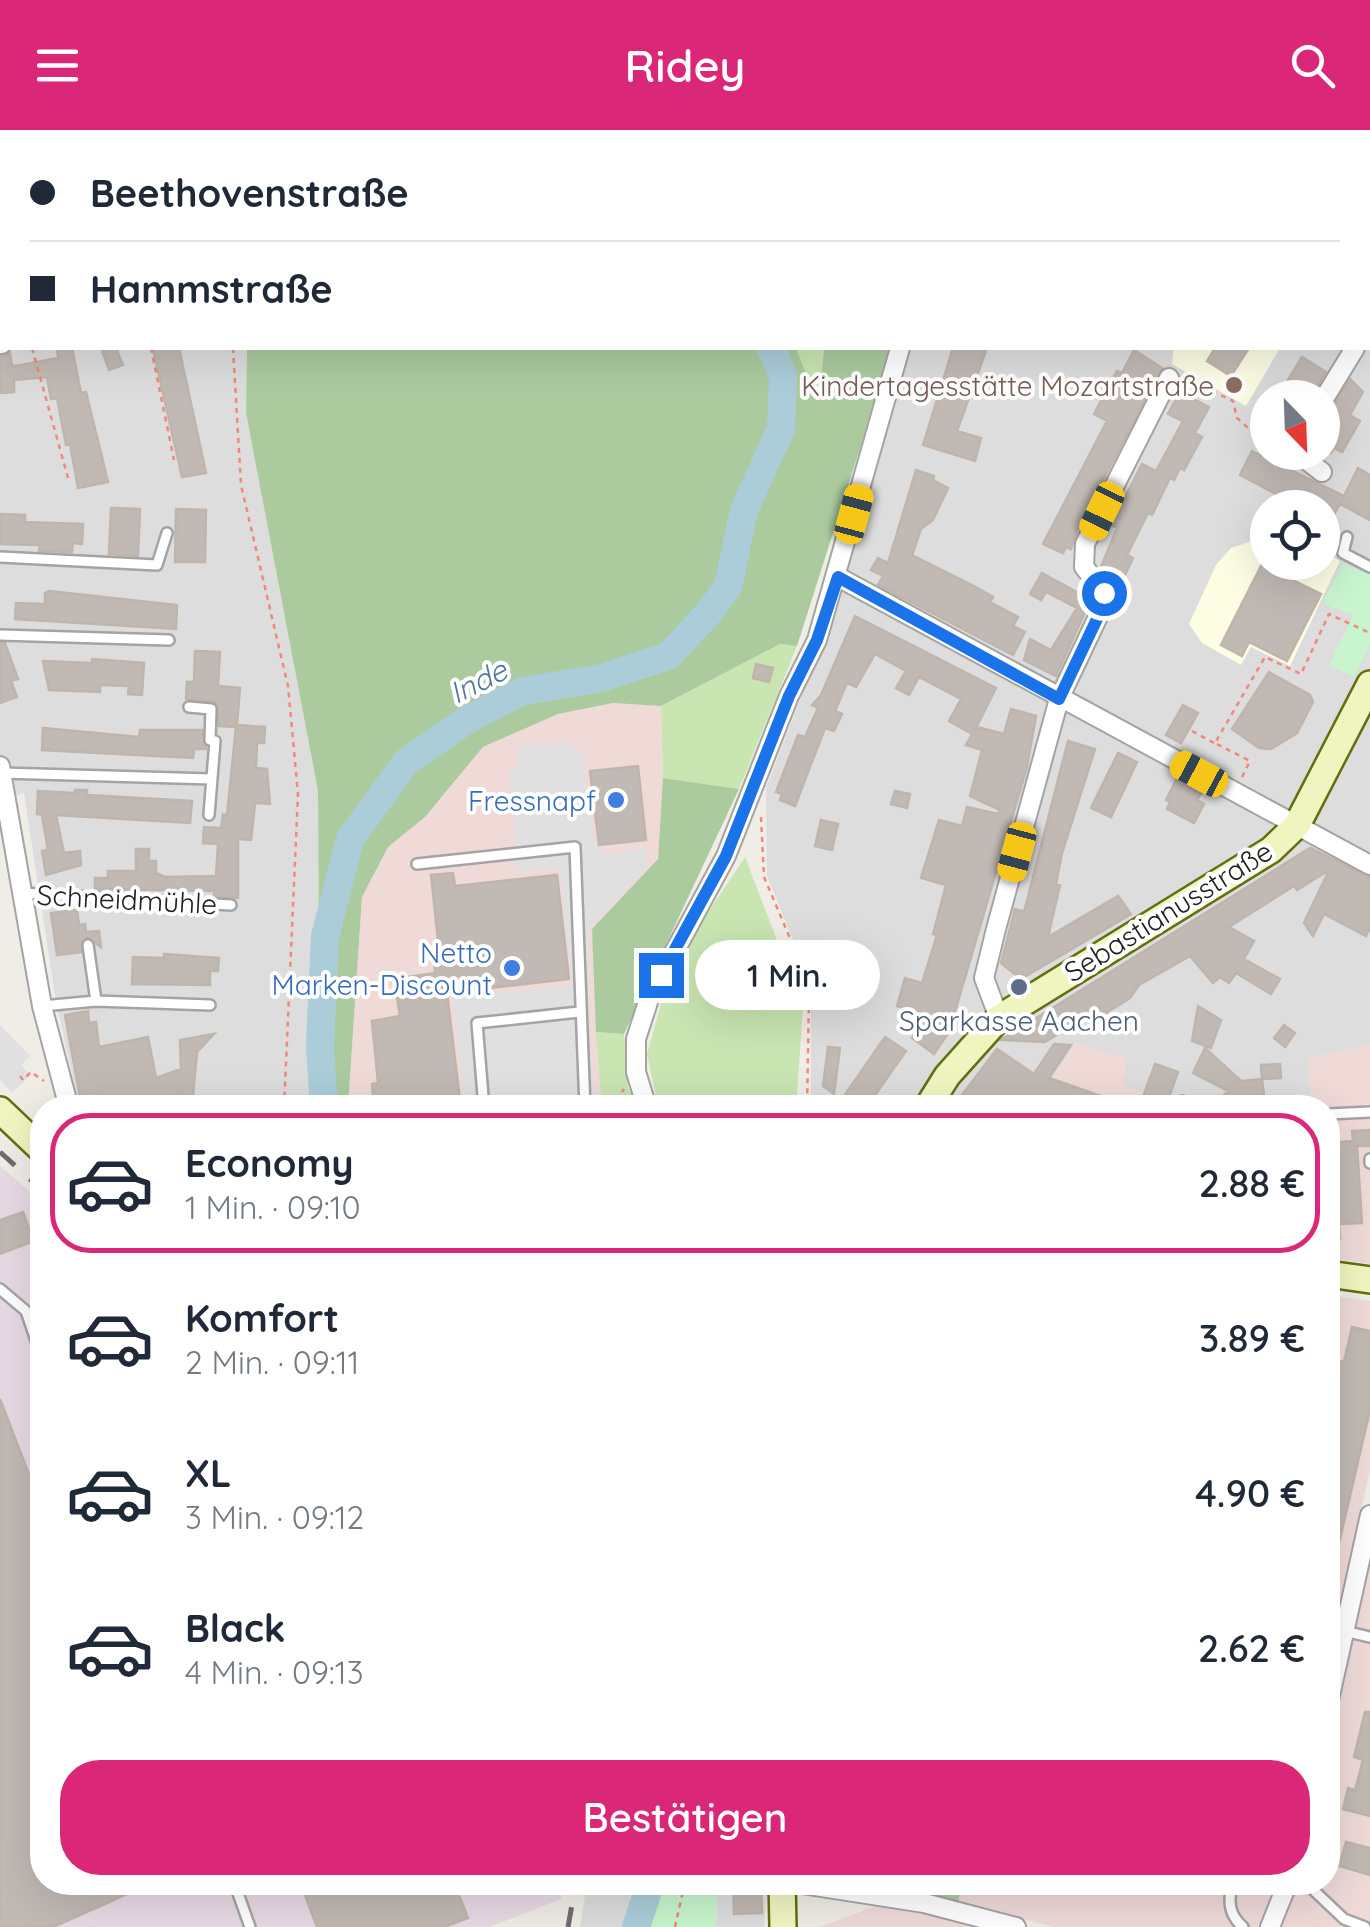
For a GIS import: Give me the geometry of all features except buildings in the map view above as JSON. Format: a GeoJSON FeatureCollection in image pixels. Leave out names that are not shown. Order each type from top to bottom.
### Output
{"type":"FeatureCollection","features":[{"type":"Feature","properties":{"kind":"main road","name":"Sebastianusstraße"},"geometry":{"type":"LineString","coordinates":[[936,1095],[959,1062],[999,1018],[1272,850],[1297,825],[1370,684]]}},
{"type":"Feature","properties":{"kind":"main road"},"geometry":{"type":"LineString","coordinates":[[0,1110],[30,1139]]}},
{"type":"Feature","properties":{"kind":"main road"},"geometry":{"type":"LineString","coordinates":[[1340,1276],[1370,1280]]}},
{"type":"Feature","properties":{"kind":"main road"},"geometry":{"type":"LineString","coordinates":[[783,1927],[785,1895]]}},
{"type":"Feature","properties":{"kind":"street"},"geometry":{"type":"LineString","coordinates":[[644,1095],[636,1072],[636,1039],[649,999],[726,856],[789,696],[817,640],[899,350]]}},
{"type":"Feature","properties":{"kind":"street"},"geometry":{"type":"LineString","coordinates":[[1335,380],[1353,350]]}},
{"type":"Feature","properties":{"kind":"street"},"geometry":{"type":"LineString","coordinates":[[999,1018],[984,978],[1059,699],[1106,598],[1084,567],[1086,544],[1176,378]]}},
{"type":"Feature","properties":{"kind":"street"},"geometry":{"type":"LineString","coordinates":[[838,577],[1370,864]]}},
{"type":"Feature","properties":{"kind":"street","name":"Schneidmühle"},"geometry":{"type":"LineString","coordinates":[[1,769],[42,1006],[66,1095]]}},
{"type":"Feature","properties":{"kind":"street"},"geometry":{"type":"LineString","coordinates":[[1340,1650],[1370,1515]]}},
{"type":"Feature","properties":{"kind":"street"},"geometry":{"type":"LineString","coordinates":[[871,1895],[924,1903],[1016,1927]]}},
{"type":"Feature","properties":{"kind":"street"},"geometry":{"type":"LineString","coordinates":[[1270,1927],[1283,1895]]}},
{"type":"Feature","properties":{"kind":"lane"},"geometry":{"type":"LineString","coordinates":[[0,557],[157,565],[167,533]]}},
{"type":"Feature","properties":{"kind":"lane"},"geometry":{"type":"LineString","coordinates":[[1347,537],[1344,553],[1370,567]]}},
{"type":"Feature","properties":{"kind":"lane"},"geometry":{"type":"LineString","coordinates":[[0,635],[169,640]]}},
{"type":"Feature","properties":{"kind":"lane"},"geometry":{"type":"LineString","coordinates":[[190,708],[212,709],[210,740],[215,741],[210,816]]}},
{"type":"Feature","properties":{"kind":"lane","name":"Schneidmühle"},"geometry":{"type":"LineString","coordinates":[[1,769],[212,779]]}},
{"type":"Feature","properties":{"kind":"lane"},"geometry":{"type":"LineString","coordinates":[[417,864],[575,847],[584,1095]]}},
{"type":"Feature","properties":{"kind":"lane","name":"Schneidmühle"},"geometry":{"type":"LineString","coordinates":[[22,893],[231,905]]}},
{"type":"Feature","properties":{"kind":"lane"},"geometry":{"type":"LineString","coordinates":[[88,946],[96,1001]]}},
{"type":"Feature","properties":{"kind":"lane"},"geometry":{"type":"LineString","coordinates":[[42,1006],[96,1001],[210,1005]]}},
{"type":"Feature","properties":{"kind":"lane"},"geometry":{"type":"LineString","coordinates":[[483,1095],[477,1023],[579,1012]]}},
{"type":"Feature","properties":{"kind":"lane"},"geometry":{"type":"LineString","coordinates":[[1340,1113],[1370,1112]]}},
{"type":"Feature","properties":{"kind":"lane"},"geometry":{"type":"LineString","coordinates":[[0,1289],[26,1312],[30,1324]]}},
{"type":"Feature","properties":{"kind":"lane"},"geometry":{"type":"LineString","coordinates":[[1344,1631],[1370,1637]]}},
{"type":"Feature","properties":{"kind":"lane"},"geometry":{"type":"LineString","coordinates":[[239,1895],[250,1927]]}},
{"type":"Feature","properties":{"kind":"lane"},"geometry":{"type":"LineString","coordinates":[[1229,1895],[1234,1919],[1242,1927]]}},
{"type":"Feature","properties":{"kind":"lane"},"geometry":{"type":"LineString","coordinates":[[1319,1895],[1344,1919],[1366,1927]]}},
{"type":"Feature","properties":{"kind":"path"},"geometry":{"type":"LineString","coordinates":[[33,350],[68,478]]}},
{"type":"Feature","properties":{"kind":"path"},"geometry":{"type":"LineString","coordinates":[[150,350],[174,460]]}},
{"type":"Feature","properties":{"kind":"path"},"geometry":{"type":"LineString","coordinates":[[234,350],[241,485],[288,686],[298,794],[285,1095]]}},
{"type":"Feature","properties":{"kind":"path"},"geometry":{"type":"LineString","coordinates":[[1176,378],[1233,401],[1243,426],[1250,430]]}},
{"type":"Feature","properties":{"kind":"path"},"geometry":{"type":"LineString","coordinates":[[1215,743],[1265,657],[1301,674],[1329,614],[1370,633]]}},
{"type":"Feature","properties":{"kind":"path"},"geometry":{"type":"LineString","coordinates":[[1192,731],[1250,762],[1243,775]]}},
{"type":"Feature","properties":{"kind":"path"},"geometry":{"type":"LineString","coordinates":[[754,782],[762,801],[764,877],[804,970],[809,997],[807,1095]]}},
{"type":"Feature","properties":{"kind":"path"},"geometry":{"type":"LineString","coordinates":[[20,1076],[23,1080],[31,1072],[40,1082],[48,1079]]}},
{"type":"Feature","properties":{"kind":"path"},"geometry":{"type":"LineString","coordinates":[[620,1095],[627,1086]]}},
{"type":"Feature","properties":{"kind":"path"},"geometry":{"type":"LineString","coordinates":[[676,1927],[682,1895]]}},
{"type":"Feature","properties":{"kind":"shaded area"},"geometry":{"type":"Polygon","coordinates":[[[0,350],[247,350],[246,413],[318,791],[320,1095],[76,1095],[55,996],[24,793],[0,800],[0,350]]]}},
{"type":"Feature","properties":{"kind":"shaded area"},"geometry":{"type":"Polygon","coordinates":[[[905,350],[1370,350],[1370,1045],[1308,1058],[1310,1095],[1151,1095],[1123,1085],[1082,1095],[811,1095],[811,997],[806,971],[767,876],[766,788],[841,594],[905,350]]]}},
{"type":"Feature","properties":{"kind":"shaded area","name":"Kindertagesstätte Mozartstraße"},"geometry":{"type":"Polygon","coordinates":[[[1174,350],[1279,350],[1261,380],[1250,380],[1246,406],[1172,364],[1174,350]]]}},
{"type":"Feature","properties":{"kind":"shaded area"},"geometry":{"type":"Polygon","coordinates":[[[1249,542],[1250,580],[1331,580],[1290,666],[1251,647],[1241,665],[1202,643],[1189,624],[1216,565],[1231,548],[1249,542]]]}},
{"type":"Feature","properties":{"kind":"shaded area"},"geometry":{"type":"Polygon","coordinates":[[[613,703],[661,706],[663,778],[658,859],[592,929],[601,1095],[349,1095],[362,897],[388,847],[425,817],[483,747],[558,714],[613,703]]]}},
{"type":"Feature","properties":{"kind":"shaded area"},"geometry":{"type":"Polygon","coordinates":[[[572,742],[574,752],[583,751],[595,841],[605,854],[646,848],[647,866],[589,929],[589,1037],[595,1095],[464,1095],[453,998],[572,985],[560,867],[518,872],[509,770],[519,764],[517,747],[572,742]]]}},
{"type":"Feature","properties":{"kind":"shaded area"},"geometry":{"type":"Polygon","coordinates":[[[0,1025],[30,1056],[21,1065],[31,1075],[12,1093],[0,1080],[0,1025]]]}},
{"type":"Feature","properties":{"kind":"shaded area"},"geometry":{"type":"Polygon","coordinates":[[[1075,1042],[1127,1059],[1123,1085],[1152,1095],[1041,1095],[1075,1042]]]}},
{"type":"Feature","properties":{"kind":"shaded area"},"geometry":{"type":"Polygon","coordinates":[[[1370,1045],[1370,1264],[1340,1260],[1340,1095],[1310,1095],[1308,1058],[1370,1045]]]}},
{"type":"Feature","properties":{"kind":"shaded area"},"geometry":{"type":"Polygon","coordinates":[[[0,1166],[30,1192],[30,1895],[561,1895],[561,1899],[490,1927],[0,1927],[0,1166]]]}},
{"type":"Feature","properties":{"kind":"shaded area"},"geometry":{"type":"Polygon","coordinates":[[[1340,1297],[1370,1301],[1370,1470],[1340,1603],[1340,1297]]]}},
{"type":"Feature","properties":{"kind":"shaded area"},"geometry":{"type":"Polygon","coordinates":[[[1370,1546],[1370,1927],[1280,1927],[1292,1895],[1340,1895],[1340,1685],[1370,1546]]]}},
{"type":"Feature","properties":{"kind":"shaded area"},"geometry":{"type":"Polygon","coordinates":[[[585,1895],[656,1895],[647,1927],[580,1927],[585,1895]]]}},
{"type":"Feature","properties":{"kind":"shaded area"},"geometry":{"type":"Polygon","coordinates":[[[717,1895],[766,1895],[764,1927],[716,1927],[717,1895]]]}},
{"type":"Feature","properties":{"kind":"shaded area"},"geometry":{"type":"Polygon","coordinates":[[[959,1895],[1271,1895],[1258,1927],[1054,1927],[958,1903],[959,1895]]]}},
{"type":"Feature","properties":{"kind":"shaded area"},"geometry":{"type":"Polygon","coordinates":[[[882,1904],[977,1927],[819,1927],[882,1904]]]}},
{"type":"Feature","properties":{"kind":"green space"},"geometry":{"type":"Polygon","coordinates":[[[247,350],[797,350],[814,393],[820,389],[824,350],[891,350],[797,646],[780,644],[661,706],[613,703],[558,714],[483,747],[425,817],[388,847],[362,897],[349,1095],[320,1095],[318,791],[246,413],[247,350]]]}},
{"type":"Feature","properties":{"kind":"green space"},"geometry":{"type":"Polygon","coordinates":[[[797,350],[824,350],[820,390],[814,393],[797,350]]]}},
{"type":"Feature","properties":{"kind":"green space"},"geometry":{"type":"Polygon","coordinates":[[[1343,563],[1370,575],[1370,644],[1354,677],[1329,665],[1353,615],[1322,603],[1334,580],[1340,580],[1343,563]]]}},
{"type":"Feature","properties":{"kind":"green space"},"geometry":{"type":"Polygon","coordinates":[[[780,644],[797,646],[739,789],[663,778],[661,706],[780,644]]]}},
{"type":"Feature","properties":{"kind":"green space"},"geometry":{"type":"Polygon","coordinates":[[[663,778],[739,789],[624,1034],[596,1032],[592,929],[658,859],[663,778]]]}},
{"type":"Feature","properties":{"kind":"green space"},"geometry":{"type":"Polygon","coordinates":[[[745,857],[803,1008],[797,1095],[656,1095],[647,1054],[671,968],[745,857]]]}},
{"type":"Feature","properties":{"kind":"green space"},"geometry":{"type":"Polygon","coordinates":[[[596,1032],[624,1034],[632,1095],[601,1095],[596,1032]]]}},
{"type":"Feature","properties":{"kind":"green space"},"geometry":{"type":"Polygon","coordinates":[[[656,1895],[717,1895],[716,1927],[647,1927],[656,1895]]]}},
{"type":"Feature","properties":{"kind":"green space"},"geometry":{"type":"Polygon","coordinates":[[[913,1895],[959,1895],[958,1906],[913,1895]]]}},
{"type":"Feature","properties":{"kind":"waterway","name":"Inde"},"geometry":{"type":"LineString","coordinates":[[323,1095],[320,1046],[325,936],[350,839],[406,762],[468,719],[523,691],[601,678],[668,656],[706,616],[728,587],[744,510],[781,429],[783,376],[772,350]]}},
{"type":"Feature","properties":{"kind":"waterway","name":"Inde"},"geometry":{"type":"LineString","coordinates":[[636,1927],[647,1895]]}},
{"type":"Feature","properties":{"kind":"railway"},"geometry":{"type":"LineString","coordinates":[[0,1152],[30,1179]]}},
{"type":"Feature","properties":{"kind":"railway"},"geometry":{"type":"LineString","coordinates":[[568,1927],[574,1895]]}},
{"type":"Feature","properties":{"kind":"place","name":"Kindertagesstätte Mozartstraße"},"geometry":{"type":"Point","coordinates":[1234,385]}},
{"type":"Feature","properties":{"kind":"place","name":"Fressnapf"},"geometry":{"type":"Point","coordinates":[616,800]}},
{"type":"Feature","properties":{"kind":"place","name":"Netto Marken-Discount"},"geometry":{"type":"Point","coordinates":[512,968]}},
{"type":"Feature","properties":{"kind":"place","name":"Sparkasse Aachen"},"geometry":{"type":"Point","coordinates":[1019,987]}},
{"type":"Feature","properties":{"kind":"route"},"geometry":{"type":"LineString","coordinates":[[661,975],[726,856],[789,696],[817,640],[838,577],[1059,699],[1105,602],[1104,593]]}}]}
